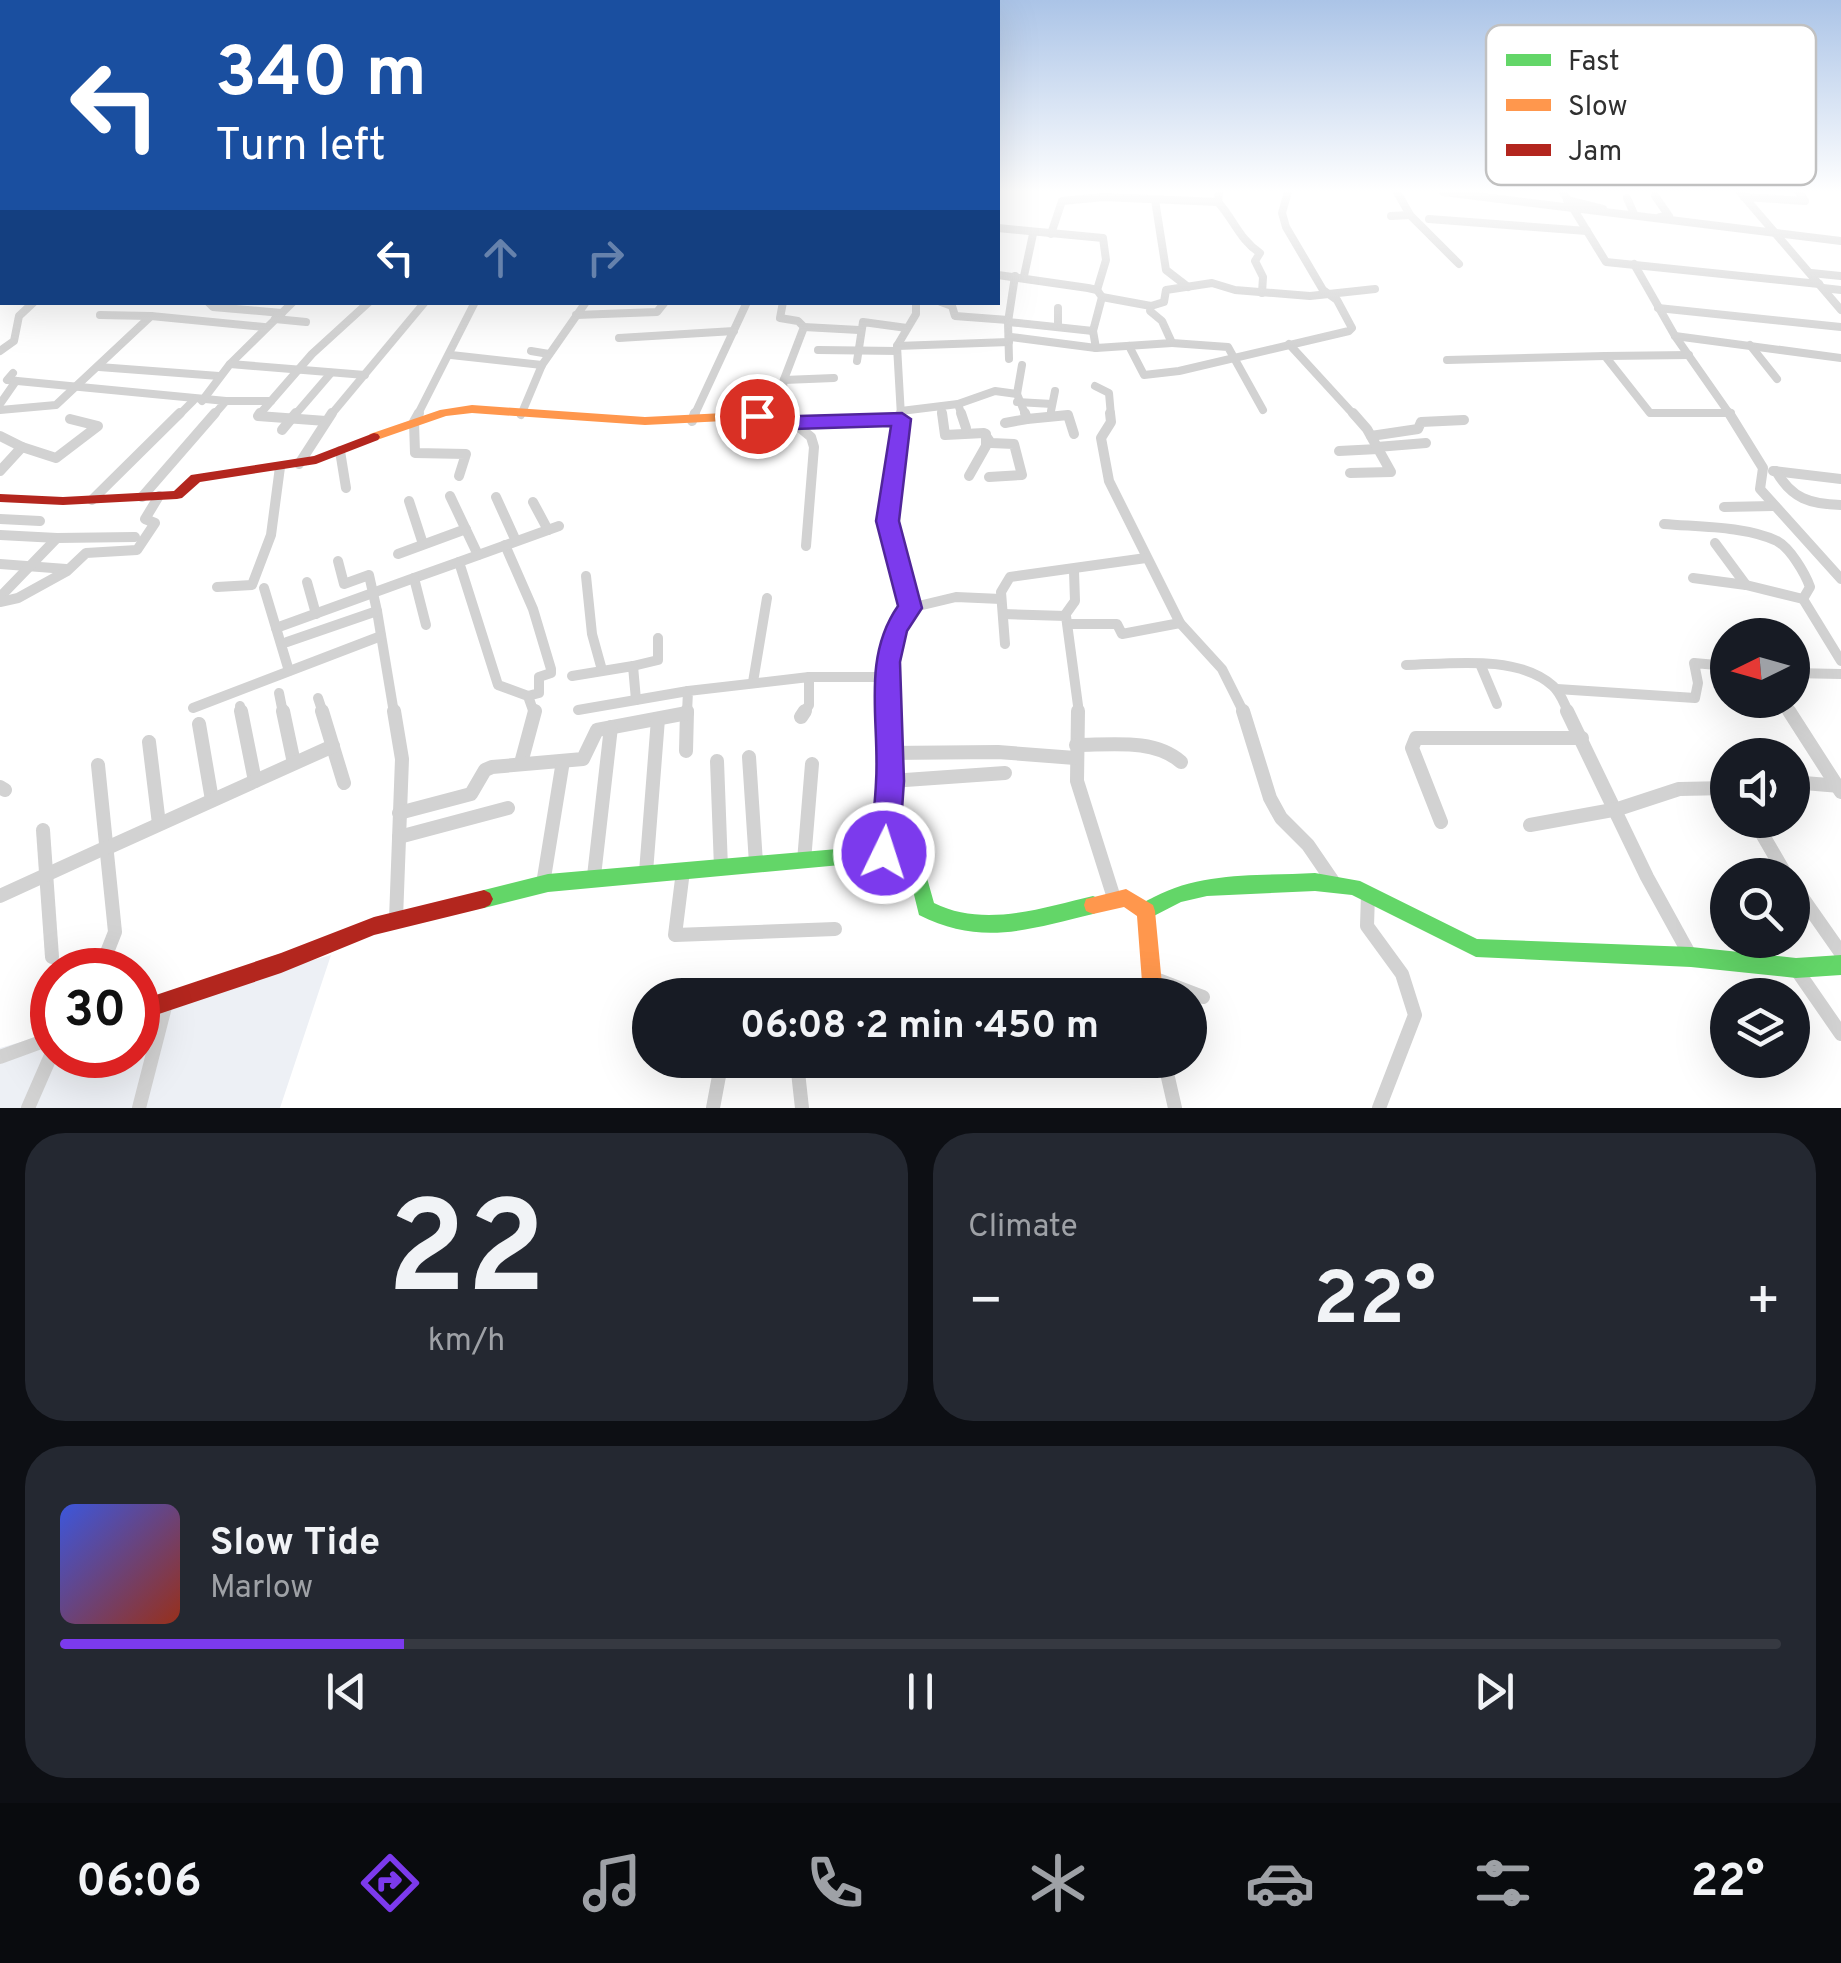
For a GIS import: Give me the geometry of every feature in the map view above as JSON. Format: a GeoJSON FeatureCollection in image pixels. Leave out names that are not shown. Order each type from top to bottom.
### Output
{"type":"FeatureCollection","features":[{"type":"Feature","properties":{"kind":"street"},"geometry":{"type":"LineString","coordinates":[[1009,360],[1008,321],[1030,244]]}},
{"type":"Feature","properties":{"kind":"street"},"geometry":{"type":"LineString","coordinates":[[1096,348],[1093,330],[1106,260],[1104,244]]}},
{"type":"Feature","properties":{"kind":"street"},"geometry":{"type":"LineString","coordinates":[[1160,244],[1166,270],[1188,287]]}},
{"type":"Feature","properties":{"kind":"street"},"geometry":{"type":"LineString","coordinates":[[1247,244],[1260,254],[1256,261],[1263,277],[1262,293]]}},
{"type":"Feature","properties":{"kind":"street"},"geometry":{"type":"LineString","coordinates":[[1129,346],[1144,375],[1179,371],[1352,328],[1297,244]]}},
{"type":"Feature","properties":{"kind":"street"},"geometry":{"type":"LineString","coordinates":[[1439,244],[1459,264]]}},
{"type":"Feature","properties":{"kind":"street"},"geometry":{"type":"LineString","coordinates":[[1594,244],[1603,260],[1841,290]]}},
{"type":"Feature","properties":{"kind":"street"},"geometry":{"type":"LineString","coordinates":[[1784,244],[1841,310]]}},
{"type":"Feature","properties":{"kind":"street"},"geometry":{"type":"LineString","coordinates":[[1634,264],[1675,336],[1732,413],[1763,468],[1760,489],[1841,579]]}},
{"type":"Feature","properties":{"kind":"street"},"geometry":{"type":"LineString","coordinates":[[1810,273],[1841,276]]}},
{"type":"Feature","properties":{"kind":"street"},"geometry":{"type":"LineString","coordinates":[[1000,274],[1151,306],[1164,302],[1166,290],[1212,283],[1262,293],[1329,295],[1376,289]]}},
{"type":"Feature","properties":{"kind":"street"},"geometry":{"type":"LineString","coordinates":[[0,351],[14,341],[19,316],[31,305]]}},
{"type":"Feature","properties":{"kind":"street"},"geometry":{"type":"LineString","coordinates":[[211,305],[306,322]]}},
{"type":"Feature","properties":{"kind":"street"},"geometry":{"type":"LineString","coordinates":[[92,500],[197,401],[264,327],[290,305]]}},
{"type":"Feature","properties":{"kind":"street"},"geometry":{"type":"LineString","coordinates":[[326,421],[258,416],[296,370],[366,305]]}},
{"type":"Feature","properties":{"kind":"street"},"geometry":{"type":"LineString","coordinates":[[299,464],[326,421],[423,305]]}},
{"type":"Feature","properties":{"kind":"street"},"geometry":{"type":"LineString","coordinates":[[460,476],[466,454],[415,453],[414,422],[474,305]]}},
{"type":"Feature","properties":{"kind":"street"},"geometry":{"type":"LineString","coordinates":[[521,414],[542,365],[584,305]]}},
{"type":"Feature","properties":{"kind":"street"},"geometry":{"type":"LineString","coordinates":[[629,313],[633,305]]}},
{"type":"Feature","properties":{"kind":"street"},"geometry":{"type":"LineString","coordinates":[[576,316],[656,312],[662,305]]}},
{"type":"Feature","properties":{"kind":"street"},"geometry":{"type":"LineString","coordinates":[[692,421],[746,305]]}},
{"type":"Feature","properties":{"kind":"street"},"geometry":{"type":"LineString","coordinates":[[782,305],[780,318],[798,321],[804,327],[859,330]]}},
{"type":"Feature","properties":{"kind":"street"},"geometry":{"type":"LineString","coordinates":[[910,608],[888,521],[902,415],[897,349],[916,314],[916,305]]}},
{"type":"Feature","properties":{"kind":"street"},"geometry":{"type":"LineString","coordinates":[[949,305],[952,315],[1093,330]]}},
{"type":"Feature","properties":{"kind":"street"},"geometry":{"type":"LineString","coordinates":[[1151,306],[1150,311],[1162,321],[1172,344]]}},
{"type":"Feature","properties":{"kind":"street"},"geometry":{"type":"LineString","coordinates":[[1058,308],[1058,328]]}},
{"type":"Feature","properties":{"kind":"street"},"geometry":{"type":"LineString","coordinates":[[1658,308],[1841,327]]}},
{"type":"Feature","properties":{"kind":"street"},"geometry":{"type":"LineString","coordinates":[[100,315],[264,327]]}},
{"type":"Feature","properties":{"kind":"street"},"geometry":{"type":"LineString","coordinates":[[151,316],[98,366],[76,385],[52,406],[0,407],[14,377],[76,385],[175,395],[197,401],[272,401]]}},
{"type":"Feature","properties":{"kind":"street"},"geometry":{"type":"LineString","coordinates":[[857,361],[859,330],[866,321],[908,328]]}},
{"type":"Feature","properties":{"kind":"street"},"geometry":{"type":"LineString","coordinates":[[804,327],[780,400],[790,419],[812,438],[814,447],[806,546]]}},
{"type":"Feature","properties":{"kind":"street"},"geometry":{"type":"LineString","coordinates":[[619,338],[734,332]]}},
{"type":"Feature","properties":{"kind":"street"},"geometry":{"type":"LineString","coordinates":[[1675,336],[1841,358]]}},
{"type":"Feature","properties":{"kind":"street"},"geometry":{"type":"LineString","coordinates":[[818,350],[897,349],[1010,340],[1096,348],[1223,345],[1234,356],[1264,410]]}},
{"type":"Feature","properties":{"kind":"street"},"geometry":{"type":"LineString","coordinates":[[1289,344],[1371,436],[1391,472],[1350,474]]}},
{"type":"Feature","properties":{"kind":"street"},"geometry":{"type":"LineString","coordinates":[[1750,345],[1777,379]]}},
{"type":"Feature","properties":{"kind":"street"},"geometry":{"type":"LineString","coordinates":[[531,351],[549,354]]}},
{"type":"Feature","properties":{"kind":"street"},"geometry":{"type":"LineString","coordinates":[[451,355],[542,365]]}},
{"type":"Feature","properties":{"kind":"street"},"geometry":{"type":"LineString","coordinates":[[1447,360],[1688,355]]}},
{"type":"Feature","properties":{"kind":"street"},"geometry":{"type":"LineString","coordinates":[[1605,356],[1650,413],[1732,413]]}},
{"type":"Feature","properties":{"kind":"street"},"geometry":{"type":"LineString","coordinates":[[230,364],[365,375]]}},
{"type":"Feature","properties":{"kind":"street"},"geometry":{"type":"LineString","coordinates":[[1022,365],[1017,398],[1027,419]]}},
{"type":"Feature","properties":{"kind":"street"},"geometry":{"type":"LineString","coordinates":[[98,366],[220,376]]}},
{"type":"Feature","properties":{"kind":"street"},"geometry":{"type":"LineString","coordinates":[[282,430],[331,374]]}},
{"type":"Feature","properties":{"kind":"street"},"geometry":{"type":"LineString","coordinates":[[784,380],[834,378]]}},
{"type":"Feature","properties":{"kind":"street"},"geometry":{"type":"LineString","coordinates":[[1094,386],[1109,393],[1112,422],[1101,438],[1104,465],[1180,623],[1222,669],[1246,717],[1270,798],[1349,887],[1366,926],[1397,965],[1410,992],[1415,1015],[1379,1108]]}},
{"type":"Feature","properties":{"kind":"street"},"geometry":{"type":"LineString","coordinates":[[1050,417],[1055,391]]}},
{"type":"Feature","properties":{"kind":"street"},"geometry":{"type":"LineString","coordinates":[[0,498],[92,500],[180,494],[199,477],[299,464],[414,422],[472,409],[692,421],[902,415],[958,404],[983,394],[1052,404]]}},
{"type":"Feature","properties":{"kind":"street"},"geometry":{"type":"LineString","coordinates":[[142,497],[226,402]]}},
{"type":"Feature","properties":{"kind":"street"},"geometry":{"type":"LineString","coordinates":[[958,404],[966,428]]}},
{"type":"Feature","properties":{"kind":"street"},"geometry":{"type":"LineString","coordinates":[[941,407],[946,434],[986,434]]}},
{"type":"Feature","properties":{"kind":"street"},"geometry":{"type":"LineString","coordinates":[[1004,423],[1068,416],[1074,434]]}},
{"type":"Feature","properties":{"kind":"street"},"geometry":{"type":"LineString","coordinates":[[0,436],[59,458],[98,426],[70,420]]}},
{"type":"Feature","properties":{"kind":"street"},"geometry":{"type":"LineString","coordinates":[[1371,436],[1418,430],[1420,422],[1464,420]]}},
{"type":"Feature","properties":{"kind":"street"},"geometry":{"type":"LineString","coordinates":[[986,434],[991,442],[1014,444],[1028,475],[990,477]]}},
{"type":"Feature","properties":{"kind":"street"},"geometry":{"type":"LineString","coordinates":[[969,476],[986,446],[986,434]]}},
{"type":"Feature","properties":{"kind":"street"},"geometry":{"type":"LineString","coordinates":[[1339,451],[1426,443]]}},
{"type":"Feature","properties":{"kind":"street"},"geometry":{"type":"LineString","coordinates":[[0,472],[22,447]]}},
{"type":"Feature","properties":{"kind":"street"},"geometry":{"type":"LineString","coordinates":[[340,451],[346,488]]}},
{"type":"Feature","properties":{"kind":"street"},"geometry":{"type":"LineString","coordinates":[[217,588],[252,585],[271,535],[280,467]]}},
{"type":"Feature","properties":{"kind":"street"},"geometry":{"type":"LineString","coordinates":[[1763,468],[1841,479]]}},
{"type":"Feature","properties":{"kind":"street"},"geometry":{"type":"LineString","coordinates":[[1776,471],[1788,493],[1796,499],[1841,506]]}},
{"type":"Feature","properties":{"kind":"street"},"geometry":{"type":"LineString","coordinates":[[0,600],[24,598],[36,585],[69,572],[86,553],[138,549],[155,523],[145,520],[159,496]]}},
{"type":"Feature","properties":{"kind":"street"},"geometry":{"type":"LineString","coordinates":[[450,496],[478,555]]}},
{"type":"Feature","properties":{"kind":"street"},"geometry":{"type":"LineString","coordinates":[[496,497],[551,669],[551,673],[539,677],[538,692],[528,696]]}},
{"type":"Feature","properties":{"kind":"street"},"geometry":{"type":"LineString","coordinates":[[410,501],[424,544]]}},
{"type":"Feature","properties":{"kind":"street"},"geometry":{"type":"LineString","coordinates":[[276,628],[553,528],[533,502]]}},
{"type":"Feature","properties":{"kind":"street"},"geometry":{"type":"LineString","coordinates":[[1724,506],[1773,506]]}},
{"type":"Feature","properties":{"kind":"street"},"geometry":{"type":"LineString","coordinates":[[806,515],[824,515]]}},
{"type":"Feature","properties":{"kind":"street"},"geometry":{"type":"LineString","coordinates":[[0,519],[40,521]]}},
{"type":"Feature","properties":{"kind":"street"},"geometry":{"type":"LineString","coordinates":[[1664,524],[1722,529],[1780,542],[1805,540]]}},
{"type":"Feature","properties":{"kind":"street"},"geometry":{"type":"LineString","coordinates":[[398,554],[466,529]]}},
{"type":"Feature","properties":{"kind":"street"},"geometry":{"type":"LineString","coordinates":[[0,535],[135,537]]}},
{"type":"Feature","properties":{"kind":"street"},"geometry":{"type":"LineString","coordinates":[[0,600],[57,538]]}},
{"type":"Feature","properties":{"kind":"street"},"geometry":{"type":"LineString","coordinates":[[1780,542],[1809,582],[1803,599]]}},
{"type":"Feature","properties":{"kind":"street"},"geometry":{"type":"LineString","coordinates":[[1715,543],[1746,585]]}},
{"type":"Feature","properties":{"kind":"street"},"geometry":{"type":"LineString","coordinates":[[1005,644],[1002,599],[1004,580],[1010,576],[1074,571],[1146,558]]}},
{"type":"Feature","properties":{"kind":"street"},"geometry":{"type":"LineString","coordinates":[[338,561],[344,584],[368,575],[402,759],[396,919]]}},
{"type":"Feature","properties":{"kind":"street"},"geometry":{"type":"LineString","coordinates":[[459,562],[498,684],[528,696],[536,709],[521,763]]}},
{"type":"Feature","properties":{"kind":"street"},"geometry":{"type":"LineString","coordinates":[[0,564],[66,568]]}},
{"type":"Feature","properties":{"kind":"street"},"geometry":{"type":"LineString","coordinates":[[1074,571],[1075,601],[1066,620],[1080,723],[1078,780],[1114,898]]}},
{"type":"Feature","properties":{"kind":"street"},"geometry":{"type":"LineString","coordinates":[[586,576],[592,634],[602,670]]}},
{"type":"Feature","properties":{"kind":"street"},"geometry":{"type":"LineString","coordinates":[[414,578],[426,624]]}},
{"type":"Feature","properties":{"kind":"street"},"geometry":{"type":"LineString","coordinates":[[1693,578],[1746,585],[1803,599],[1839,656]]}},
{"type":"Feature","properties":{"kind":"street"},"geometry":{"type":"LineString","coordinates":[[307,582],[316,614]]}},
{"type":"Feature","properties":{"kind":"street"},"geometry":{"type":"LineString","coordinates":[[264,588],[290,671]]}},
{"type":"Feature","properties":{"kind":"street"},"geometry":{"type":"LineString","coordinates":[[884,853],[890,781],[886,677],[896,629],[910,608],[956,597],[1002,599]]}},
{"type":"Feature","properties":{"kind":"street"},"geometry":{"type":"LineString","coordinates":[[754,682],[766,598]]}},
{"type":"Feature","properties":{"kind":"street"},"geometry":{"type":"LineString","coordinates":[[287,642],[377,611]]}},
{"type":"Feature","properties":{"kind":"street"},"geometry":{"type":"LineString","coordinates":[[1003,614],[1116,624],[1122,634],[1180,623]]}},
{"type":"Feature","properties":{"kind":"street"},"geometry":{"type":"LineString","coordinates":[[193,708],[381,636]]}},
{"type":"Feature","properties":{"kind":"street"},"geometry":{"type":"LineString","coordinates":[[572,676],[658,660],[658,638]]}},
{"type":"Feature","properties":{"kind":"street"},"geometry":{"type":"LineString","coordinates":[[1557,688],[1695,698],[1698,684],[1694,663],[1710,664]]}},
{"type":"Feature","properties":{"kind":"street"},"geometry":{"type":"LineString","coordinates":[[1406,665],[1482,666],[1539,674],[1557,688],[1618,809],[1647,878],[1691,958]]}},
{"type":"Feature","properties":{"kind":"street"},"geometry":{"type":"LineString","coordinates":[[633,666],[636,700]]}},
{"type":"Feature","properties":{"kind":"street"},"geometry":{"type":"LineString","coordinates":[[1482,666],[1497,704]]}},
{"type":"Feature","properties":{"kind":"street"},"geometry":{"type":"LineString","coordinates":[[1810,673],[1841,674]]}},
{"type":"Feature","properties":{"kind":"street"},"geometry":{"type":"LineString","coordinates":[[578,710],[754,682],[886,677]]}},
{"type":"Feature","properties":{"kind":"street"},"geometry":{"type":"LineString","coordinates":[[801,717],[809,705],[809,678]]}},
{"type":"Feature","properties":{"kind":"street"},"geometry":{"type":"LineString","coordinates":[[686,750],[688,691]]}},
{"type":"Feature","properties":{"kind":"street"},"geometry":{"type":"LineString","coordinates":[[279,693],[294,763]]}},
{"type":"Feature","properties":{"kind":"street"},"geometry":{"type":"LineString","coordinates":[[318,698],[344,783]]}},
{"type":"Feature","properties":{"kind":"street"},"geometry":{"type":"LineString","coordinates":[[240,706],[255,781]]}},
{"type":"Feature","properties":{"kind":"street"},"geometry":{"type":"LineString","coordinates":[[400,814],[471,794],[485,770],[521,763],[583,760],[593,733],[687,713]]}},
{"type":"Feature","properties":{"kind":"street"},"geometry":{"type":"LineString","coordinates":[[1793,718],[1839,788]]}},
{"type":"Feature","properties":{"kind":"street"},"geometry":{"type":"LineString","coordinates":[[646,872],[658,719]]}},
{"type":"Feature","properties":{"kind":"street"},"geometry":{"type":"LineString","coordinates":[[199,724],[212,800]]}},
{"type":"Feature","properties":{"kind":"street"},"geometry":{"type":"LineString","coordinates":[[594,876],[610,727]]}},
{"type":"Feature","properties":{"kind":"street"},"geometry":{"type":"LineString","coordinates":[[1442,822],[1412,748],[1416,738],[1582,738]]}},
{"type":"Feature","properties":{"kind":"street"},"geometry":{"type":"LineString","coordinates":[[149,742],[160,824]]}},
{"type":"Feature","properties":{"kind":"street"},"geometry":{"type":"LineString","coordinates":[[0,896],[333,746]]}},
{"type":"Feature","properties":{"kind":"street"},"geometry":{"type":"LineString","coordinates":[[888,754],[1158,748],[1176,755],[1180,762]]}},
{"type":"Feature","properties":{"kind":"street"},"geometry":{"type":"LineString","coordinates":[[749,757],[756,863]]}},
{"type":"Feature","properties":{"kind":"street"},"geometry":{"type":"LineString","coordinates":[[717,760],[721,868]]}},
{"type":"Feature","properties":{"kind":"street"},"geometry":{"type":"LineString","coordinates":[[544,884],[563,761]]}},
{"type":"Feature","properties":{"kind":"street"},"geometry":{"type":"LineString","coordinates":[[804,861],[812,764]]}},
{"type":"Feature","properties":{"kind":"street"},"geometry":{"type":"LineString","coordinates":[[98,765],[115,932],[109,948]]}},
{"type":"Feature","properties":{"kind":"street"},"geometry":{"type":"LineString","coordinates":[[890,781],[1005,773]]}},
{"type":"Feature","properties":{"kind":"street"},"geometry":{"type":"LineString","coordinates":[[1810,784],[1839,788]]}},
{"type":"Feature","properties":{"kind":"street"},"geometry":{"type":"LineString","coordinates":[[1530,825],[1618,809],[1679,789],[1710,788]]}},
{"type":"Feature","properties":{"kind":"street"},"geometry":{"type":"LineString","coordinates":[[399,837],[508,808]]}},
{"type":"Feature","properties":{"kind":"street"},"geometry":{"type":"LineString","coordinates":[[43,830],[52,948]]}},
{"type":"Feature","properties":{"kind":"street"},"geometry":{"type":"LineString","coordinates":[[160,1004],[396,919],[544,884],[594,876],[884,853],[914,860],[926,910],[943,920],[980,924],[1092,906],[1114,898],[1133,900],[1146,911],[1150,977]]}},
{"type":"Feature","properties":{"kind":"street"},"geometry":{"type":"LineString","coordinates":[[683,870],[675,935],[835,929]]}},
{"type":"Feature","properties":{"kind":"street"},"geometry":{"type":"LineString","coordinates":[[1146,911],[1186,891],[1272,883],[1349,887],[1476,948],[1691,958],[1796,968],[1841,966]]}},
{"type":"Feature","properties":{"kind":"street"},"geometry":{"type":"LineString","coordinates":[[1810,909],[1841,953]]}},
{"type":"Feature","properties":{"kind":"street"},"geometry":{"type":"LineString","coordinates":[[1796,968],[1841,1034]]}},
{"type":"Feature","properties":{"kind":"street"},"geometry":{"type":"LineString","coordinates":[[139,1108],[166,1002]]}},
{"type":"Feature","properties":{"kind":"street"},"geometry":{"type":"LineString","coordinates":[[0,1057],[30,1046]]}},
{"type":"Feature","properties":{"kind":"street"},"geometry":{"type":"LineString","coordinates":[[28,1108],[41,1078]]}},
{"type":"Feature","properties":{"kind":"street"},"geometry":{"type":"LineString","coordinates":[[713,1108],[719,1078]]}},
{"type":"Feature","properties":{"kind":"street"},"geometry":{"type":"LineString","coordinates":[[799,1078],[802,1108]]}},
{"type":"Feature","properties":{"kind":"street"},"geometry":{"type":"LineString","coordinates":[[1168,1078],[1175,1108]]}},
{"type":"Feature","properties":{"kind":"shaded area"},"geometry":{"type":"Polygon","coordinates":[[[331,955],[280,1108],[0,1108],[0,1048],[30,1039],[30,1078],[160,1078],[160,1003],[331,955]]]}},
{"type":"Feature","properties":{"kind":"traffic: fast"},"geometry":{"type":"LineString","coordinates":[[484,899],[548,883],[884,853],[914,859],[926,909],[965,923],[1008,923],[1093,905]]}},
{"type":"Feature","properties":{"kind":"traffic: fast"},"geometry":{"type":"LineString","coordinates":[[1146,911],[1178,894],[1207,887],[1315,882],[1354,887],[1476,948],[1691,957],[1796,968],[1841,965]]}},
{"type":"Feature","properties":{"kind":"traffic: slow"},"geometry":{"type":"LineString","coordinates":[[374,437],[444,413],[472,409],[645,421],[786,414],[794,423],[901,419]]}},
{"type":"Feature","properties":{"kind":"traffic: slow"},"geometry":{"type":"LineString","coordinates":[[1093,905],[1126,898],[1146,911],[1152,978]]}},
{"type":"Feature","properties":{"kind":"traffic: jam"},"geometry":{"type":"LineString","coordinates":[[0,498],[63,501],[177,495],[196,478],[316,460],[374,437]]}},
{"type":"Feature","properties":{"kind":"traffic: jam"},"geometry":{"type":"LineString","coordinates":[[160,1004],[281,963],[374,926],[484,899]]}},
{"type":"Feature","properties":{"kind":"route"},"geometry":{"type":"LineString","coordinates":[[757,416],[786,414],[794,423],[902,419],[888,521],[902,564],[910,608],[896,629],[887,662],[890,781],[884,853]]}}]}
